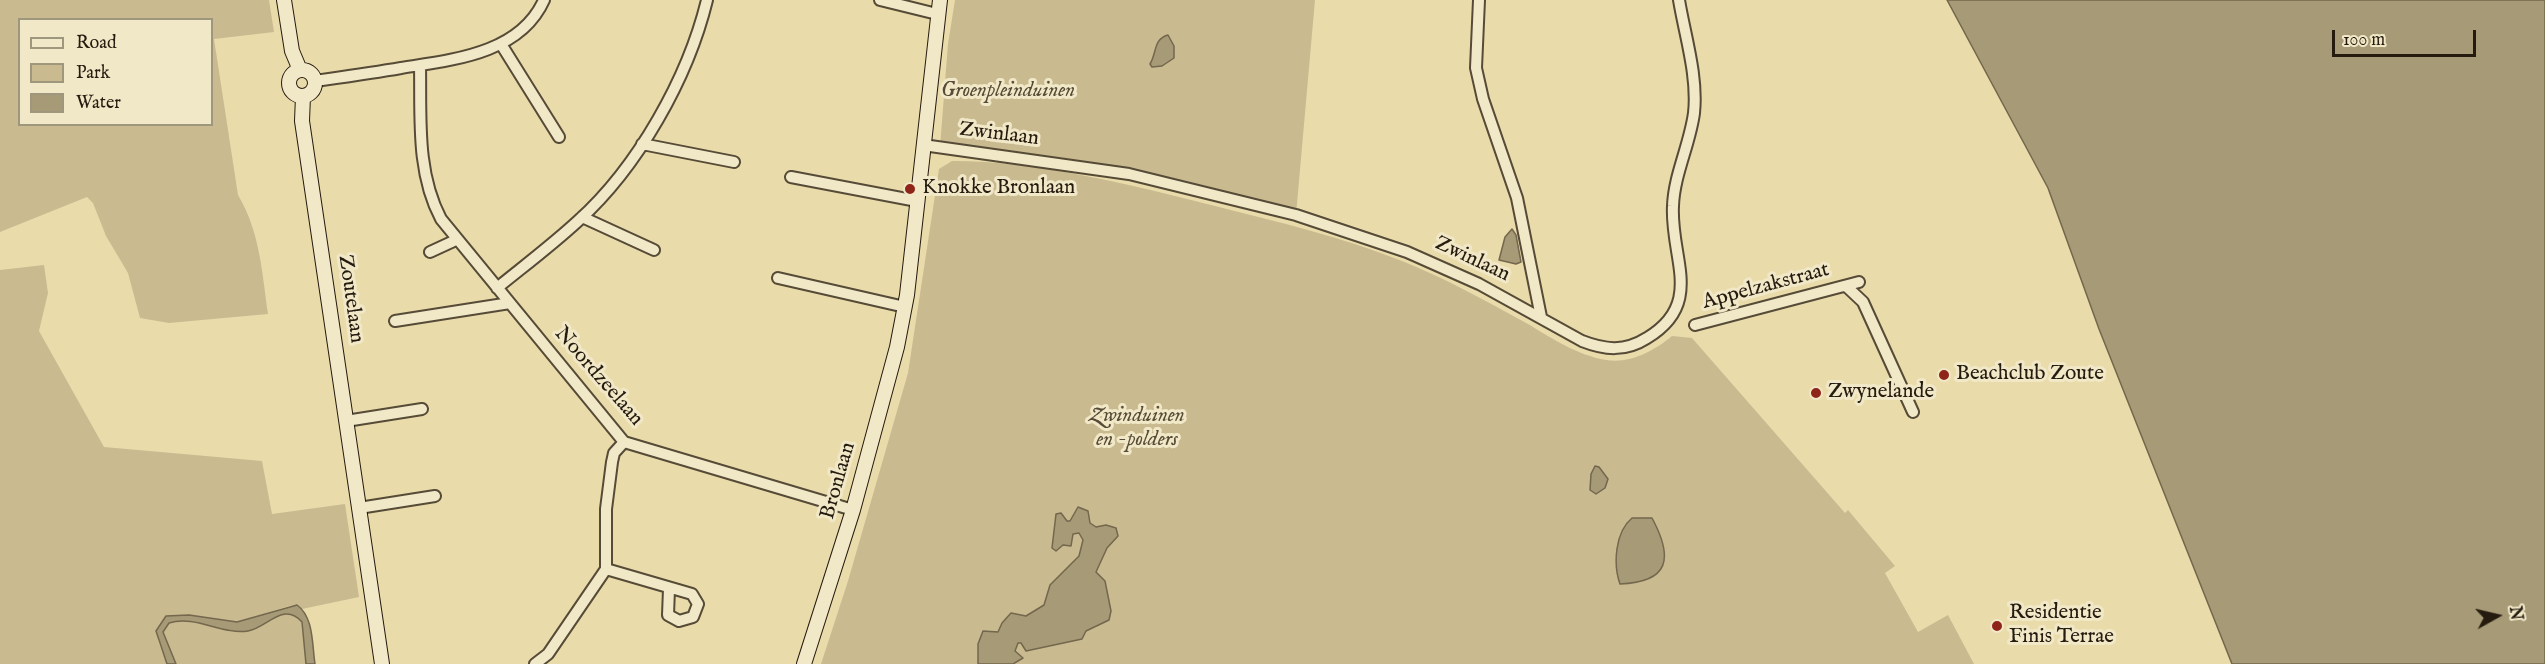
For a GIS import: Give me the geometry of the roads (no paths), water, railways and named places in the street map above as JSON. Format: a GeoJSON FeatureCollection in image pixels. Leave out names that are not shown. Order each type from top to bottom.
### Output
{"type":"FeatureCollection","features":[{"type":"Feature","properties":{"kind":"street"},"geometry":{"type":"LineString","coordinates":[[284,0],[292,51],[300,70]]}},
{"type":"Feature","properties":{"kind":"street"},"geometry":{"type":"LineString","coordinates":[[315,81],[467,58],[512,38],[539,10],[544,0]]}},
{"type":"Feature","properties":{"kind":"street"},"geometry":{"type":"LineString","coordinates":[[497,288],[582,217],[627,166],[675,90],[694,48],[707,0]]}},
{"type":"Feature","properties":{"kind":"street","name":"Bronlaan"},"geometry":{"type":"LineString","coordinates":[[804,664],[853,510],[887,391],[905,307],[939,7],[880,0]]}},
{"type":"Feature","properties":{"kind":"street"},"geometry":{"type":"LineString","coordinates":[[1479,0],[1476,68],[1483,99],[1517,198],[1541,317]]}},
{"type":"Feature","properties":{"kind":"street","name":"Zwinlaan"},"geometry":{"type":"LineString","coordinates":[[923,146],[1130,174],[1296,215],[1407,252],[1479,284],[1582,341],[1609,349],[1633,345],[1658,331],[1674,316],[1681,292],[1681,273],[1672,225],[1673,204],[1691,132],[1695,97],[1679,0]]}},
{"type":"Feature","properties":{"kind":"street"},"geometry":{"type":"LineString","coordinates":[[501,44],[559,137]]}},
{"type":"Feature","properties":{"kind":"street","name":"Noordzeelaan"},"geometry":{"type":"LineString","coordinates":[[420,65],[425,178],[433,205],[456,240],[624,442],[853,510]]}},
{"type":"Feature","properties":{"kind":"street"},"geometry":{"type":"LineString","coordinates":[[300,70],[309,73],[315,81],[312,91],[303,96],[294,94],[288,85],[291,75],[300,70]]}},
{"type":"Feature","properties":{"kind":"street","name":"Zoutelaan"},"geometry":{"type":"LineString","coordinates":[[303,96],[302,121],[382,664]]}},
{"type":"Feature","properties":{"kind":"street"},"geometry":{"type":"LineString","coordinates":[[642,144],[734,162]]}},
{"type":"Feature","properties":{"kind":"street"},"geometry":{"type":"LineString","coordinates":[[791,177],[917,201]]}},
{"type":"Feature","properties":{"kind":"street"},"geometry":{"type":"LineString","coordinates":[[582,217],[654,250]]}},
{"type":"Feature","properties":{"kind":"street"},"geometry":{"type":"LineString","coordinates":[[430,252],[456,240]]}},
{"type":"Feature","properties":{"kind":"street"},"geometry":{"type":"LineString","coordinates":[[778,278],[905,307]]}},
{"type":"Feature","properties":{"kind":"street","name":"Appelzakstraat"},"geometry":{"type":"LineString","coordinates":[[1695,326],[1860,282]]}},
{"type":"Feature","properties":{"kind":"street","name":"Appelzakstraat"},"geometry":{"type":"LineString","coordinates":[[1846,286],[1863,302],[1913,412]]}},
{"type":"Feature","properties":{"kind":"street"},"geometry":{"type":"LineString","coordinates":[[395,321],[510,303]]}},
{"type":"Feature","properties":{"kind":"street"},"geometry":{"type":"LineString","coordinates":[[346,421],[422,409]]}},
{"type":"Feature","properties":{"kind":"street"},"geometry":{"type":"LineString","coordinates":[[535,664],[548,654],[606,569],[606,509],[612,462],[614,453],[624,442]]}},
{"type":"Feature","properties":{"kind":"street"},"geometry":{"type":"LineString","coordinates":[[359,508],[435,496]]}},
{"type":"Feature","properties":{"kind":"street"},"geometry":{"type":"LineString","coordinates":[[606,569],[669,589]]}},
{"type":"Feature","properties":{"kind":"water"},"geometry":{"type":"Polygon","coordinates":[[[1947,0],[2545,0],[2545,664],[2232,664],[2099,329],[2048,188],[1947,0]]]}},
{"type":"Feature","properties":{"kind":"water"},"geometry":{"type":"Polygon","coordinates":[[[1168,35],[1174,46],[1174,58],[1162,66],[1152,67],[1150,64],[1158,43],[1168,35]]]}},
{"type":"Feature","properties":{"kind":"water"},"geometry":{"type":"Polygon","coordinates":[[[1512,229],[1516,235],[1521,262],[1516,264],[1499,260],[1505,237],[1512,229]]]}},
{"type":"Feature","properties":{"kind":"water"},"geometry":{"type":"Polygon","coordinates":[[[1595,466],[1599,467],[1608,479],[1605,488],[1596,494],[1590,490],[1591,474],[1595,466]]]}},
{"type":"Feature","properties":{"kind":"water"},"geometry":{"type":"Polygon","coordinates":[[[1078,507],[1088,511],[1090,523],[1096,527],[1106,525],[1116,528],[1118,536],[1107,548],[1096,572],[1105,581],[1111,611],[1109,620],[1086,631],[1082,639],[1026,651],[1021,643],[1018,643],[1015,651],[1023,658],[1013,664],[978,664],[978,644],[983,631],[998,632],[1011,613],[1026,616],[1044,605],[1050,585],[1079,556],[1083,540],[1079,533],[1073,534],[1071,546],[1063,545],[1056,551],[1052,548],[1056,514],[1061,513],[1067,521],[1070,521],[1078,507]]]}},
{"type":"Feature","properties":{"kind":"water"},"geometry":{"type":"Polygon","coordinates":[[[1632,518],[1652,518],[1663,545],[1663,566],[1649,579],[1620,584],[1617,549],[1622,531],[1632,518]]]}},
{"type":"Feature","properties":{"kind":"water"},"geometry":{"type":"Polygon","coordinates":[[[297,605],[307,617],[315,664],[306,664],[302,622],[288,614],[248,631],[228,630],[189,621],[169,623],[163,632],[176,664],[167,664],[156,631],[166,616],[189,615],[237,622],[297,605]]]}},
{"type":"Feature","properties":{"kind":"place","name":"Knokke Bronlaan"},"geometry":{"type":"Point","coordinates":[910,189]}},
{"type":"Feature","properties":{"kind":"place","name":"Beachclub Zoute"},"geometry":{"type":"Point","coordinates":[1944,375]}},
{"type":"Feature","properties":{"kind":"place","name":"Zwynelande"},"geometry":{"type":"Point","coordinates":[1816,393]}},
{"type":"Feature","properties":{"kind":"place","name":"Residentie Finis Terrae"},"geometry":{"type":"Point","coordinates":[1997,626]}},
{"type":"Feature","properties":{"kind":"park label","name":"Groenpleinduinen"},"geometry":{"type":"Point","coordinates":[1008,92]}},
{"type":"Feature","properties":{"kind":"park label","name":"Zwinduinen en -polders"},"geometry":{"type":"Point","coordinates":[1137,429]}}]}
